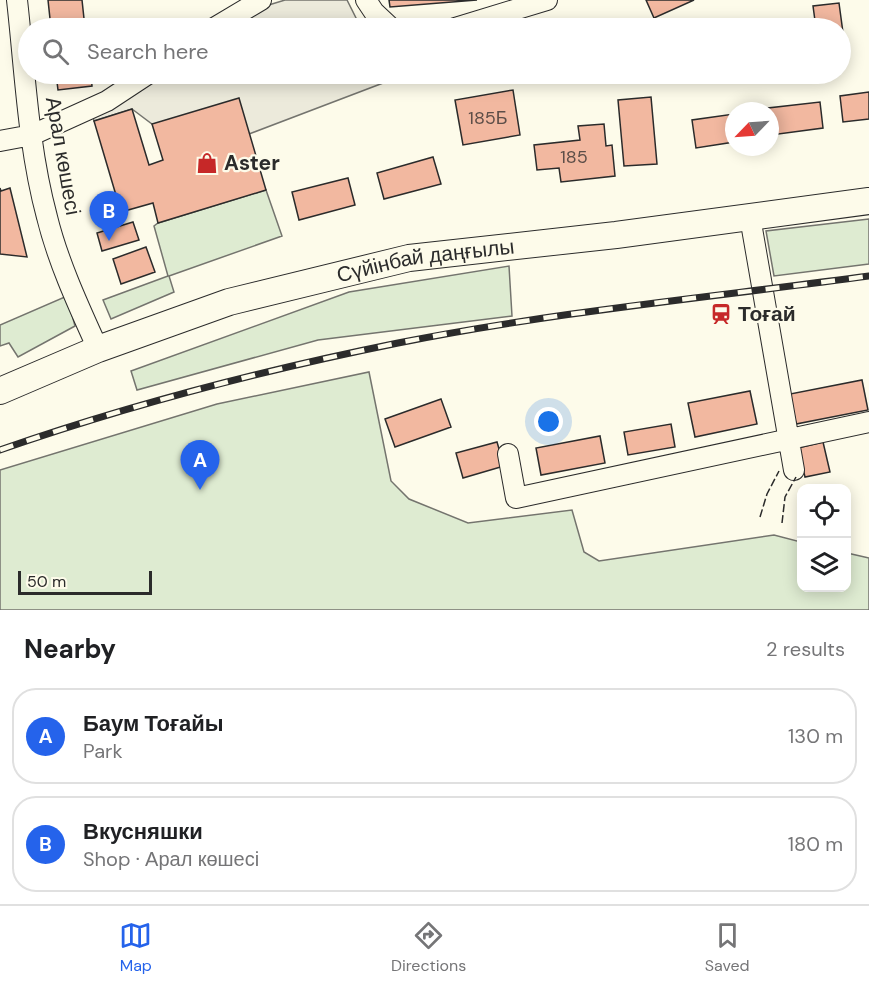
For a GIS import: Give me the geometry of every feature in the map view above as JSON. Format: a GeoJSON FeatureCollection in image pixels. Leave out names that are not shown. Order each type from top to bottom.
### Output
{"type":"FeatureCollection","features":[{"type":"Feature","properties":{"kind":"main road","name":"Сүйінбай даңғылы"},"geometry":{"type":"LineString","coordinates":[[0,391],[98,349],[229,302],[409,258],[616,235],[869,201]]}},
{"type":"Feature","properties":{"kind":"street","name":"Арал көшесі"},"geometry":{"type":"LineString","coordinates":[[17,0],[19,18]]}},
{"type":"Feature","properties":{"kind":"street"},"geometry":{"type":"LineString","coordinates":[[231,18],[261,0]]}},
{"type":"Feature","properties":{"kind":"street"},"geometry":{"type":"LineString","coordinates":[[366,0],[380,18]]}},
{"type":"Feature","properties":{"kind":"street"},"geometry":{"type":"LineString","coordinates":[[488,18],[547,0]]}},
{"type":"Feature","properties":{"kind":"street","name":"Арал көшесі"},"geometry":{"type":"LineString","coordinates":[[27,84],[47,217],[80,309],[98,349]]}},
{"type":"Feature","properties":{"kind":"street"},"geometry":{"type":"LineString","coordinates":[[0,141],[33,135],[106,101],[132,84]]}},
{"type":"Feature","properties":{"kind":"street"},"geometry":{"type":"LineString","coordinates":[[750,217],[794,470]]}},
{"type":"Feature","properties":{"kind":"street"},"geometry":{"type":"LineString","coordinates":[[508,454],[516,498],[869,422]]}},
{"type":"Feature","properties":{"kind":"green space"},"geometry":{"type":"Polygon","coordinates":[[[266,190],[282,236],[169,276],[174,292],[111,319],[103,300],[168,276],[154,226],[266,190]]]}},
{"type":"Feature","properties":{"kind":"green space"},"geometry":{"type":"Polygon","coordinates":[[[869,219],[869,264],[774,276],[766,231],[869,219]]]}},
{"type":"Feature","properties":{"kind":"green space"},"geometry":{"type":"Polygon","coordinates":[[[509,266],[512,316],[318,340],[137,390],[131,371],[349,292],[509,266]]]}},
{"type":"Feature","properties":{"kind":"green space"},"geometry":{"type":"Polygon","coordinates":[[[67,296],[75,326],[18,357],[9,343],[0,346],[0,325],[67,296]]]}},
{"type":"Feature","properties":{"kind":"green space"},"geometry":{"type":"Polygon","coordinates":[[[369,372],[391,481],[409,499],[468,523],[572,510],[584,552],[599,561],[774,535],[797,541],[797,592],[851,592],[851,554],[869,558],[869,610],[0,610],[0,470],[217,404],[369,372]]]}},
{"type":"Feature","properties":{"kind":"shaded area"},"geometry":{"type":"Polygon","coordinates":[[[285,0],[347,0],[356,18],[244,18],[259,8],[285,0]]]}},
{"type":"Feature","properties":{"kind":"shaded area"},"geometry":{"type":"Polygon","coordinates":[[[144,84],[380,84],[249,134],[152,124],[132,109],[94,121],[93,117],[144,84]]]}},
{"type":"Feature","properties":{"kind":"building"},"geometry":{"type":"Polygon","coordinates":[[[48,0],[82,0],[84,18],[50,18],[48,0]]]}},
{"type":"Feature","properties":{"kind":"building"},"geometry":{"type":"Polygon","coordinates":[[[389,0],[477,0],[390,7],[389,0]]]}},
{"type":"Feature","properties":{"kind":"building"},"geometry":{"type":"Polygon","coordinates":[[[646,0],[694,0],[654,18],[646,0]]]}},
{"type":"Feature","properties":{"kind":"building"},"geometry":{"type":"Polygon","coordinates":[[[839,3],[841,18],[815,18],[813,6],[839,3]]]}},
{"type":"Feature","properties":{"kind":"building"},"geometry":{"type":"Polygon","coordinates":[[[57,84],[92,84],[92,86],[58,90],[57,84]]]}},
{"type":"Feature","properties":{"kind":"building"},"geometry":{"type":"Polygon","coordinates":[[[513,90],[520,135],[463,145],[455,100],[513,90]]]}},
{"type":"Feature","properties":{"kind":"building"},"geometry":{"type":"Polygon","coordinates":[[[869,92],[869,119],[843,122],[840,96],[869,92]]]}},
{"type":"Feature","properties":{"kind":"building"},"geometry":{"type":"Polygon","coordinates":[[[651,97],[657,164],[624,166],[618,100],[651,97]]]}},
{"type":"Feature","properties":{"kind":"building","name":"Aster"},"geometry":{"type":"Polygon","coordinates":[[[239,98],[266,190],[158,223],[153,203],[121,212],[94,121],[132,109],[149,165],[163,160],[152,124],[239,98]]]}},
{"type":"Feature","properties":{"kind":"building"},"geometry":{"type":"Polygon","coordinates":[[[820,102],[823,128],[779,134],[779,107],[820,102]]]}},
{"type":"Feature","properties":{"kind":"building"},"geometry":{"type":"Polygon","coordinates":[[[725,115],[725,143],[696,148],[692,120],[725,115]]]}},
{"type":"Feature","properties":{"kind":"building"},"geometry":{"type":"Polygon","coordinates":[[[604,124],[606,146],[612,145],[615,176],[561,182],[559,168],[537,170],[534,145],[580,140],[578,126],[604,124]]]}},
{"type":"Feature","properties":{"kind":"building"},"geometry":{"type":"Polygon","coordinates":[[[433,157],[441,184],[384,199],[377,173],[433,157]]]}},
{"type":"Feature","properties":{"kind":"building"},"geometry":{"type":"Polygon","coordinates":[[[348,178],[355,205],[299,220],[292,192],[348,178]]]}},
{"type":"Feature","properties":{"kind":"building"},"geometry":{"type":"Polygon","coordinates":[[[0,188],[1,191],[10,188],[27,257],[0,254],[0,188]]]}},
{"type":"Feature","properties":{"kind":"building"},"geometry":{"type":"Polygon","coordinates":[[[133,222],[139,240],[102,251],[97,233],[133,222]]]}},
{"type":"Feature","properties":{"kind":"building"},"geometry":{"type":"Polygon","coordinates":[[[146,247],[155,272],[121,284],[113,259],[146,247]]]}},
{"type":"Feature","properties":{"kind":"building"},"geometry":{"type":"Polygon","coordinates":[[[862,380],[868,410],[796,424],[790,394],[862,380]]]}},
{"type":"Feature","properties":{"kind":"building"},"geometry":{"type":"Polygon","coordinates":[[[750,391],[757,424],[695,437],[688,403],[750,391]]]}},
{"type":"Feature","properties":{"kind":"building"},"geometry":{"type":"Polygon","coordinates":[[[441,399],[451,427],[395,447],[385,419],[441,399]]]}},
{"type":"Feature","properties":{"kind":"building"},"geometry":{"type":"Polygon","coordinates":[[[671,424],[675,447],[628,455],[624,432],[671,424]]]}},
{"type":"Feature","properties":{"kind":"building"},"geometry":{"type":"Polygon","coordinates":[[[600,436],[605,463],[541,475],[536,448],[600,436]]]}},
{"type":"Feature","properties":{"kind":"building"},"geometry":{"type":"Polygon","coordinates":[[[497,442],[504,466],[463,478],[456,453],[497,442]]]}},
{"type":"Feature","properties":{"kind":"building"},"geometry":{"type":"Polygon","coordinates":[[[823,442],[830,472],[805,477],[798,448],[823,442]]]}},
{"type":"Feature","properties":{"kind":"railway"},"geometry":{"type":"LineString","coordinates":[[0,450],[147,403],[297,365],[398,343],[515,322],[869,276]]}},
{"type":"Feature","properties":{"kind":"fence"},"geometry":{"type":"LineString","coordinates":[[760,517],[767,494],[779,471]]}},
{"type":"Feature","properties":{"kind":"fence"},"geometry":{"type":"LineString","coordinates":[[782,523],[785,497],[796,477]]}},
{"type":"Feature","properties":{"kind":"place","name":"Aster"},"geometry":{"type":"Point","coordinates":[207,163]}},
{"type":"Feature","properties":{"kind":"place","name":"Вкусняшки"},"geometry":{"type":"Point","coordinates":[109,241]}},
{"type":"Feature","properties":{"kind":"place","name":"Тоғай"},"geometry":{"type":"Point","coordinates":[721,314]}},
{"type":"Feature","properties":{"kind":"place","name":"Баум Тоғайы"},"geometry":{"type":"Point","coordinates":[200,490]}}]}
